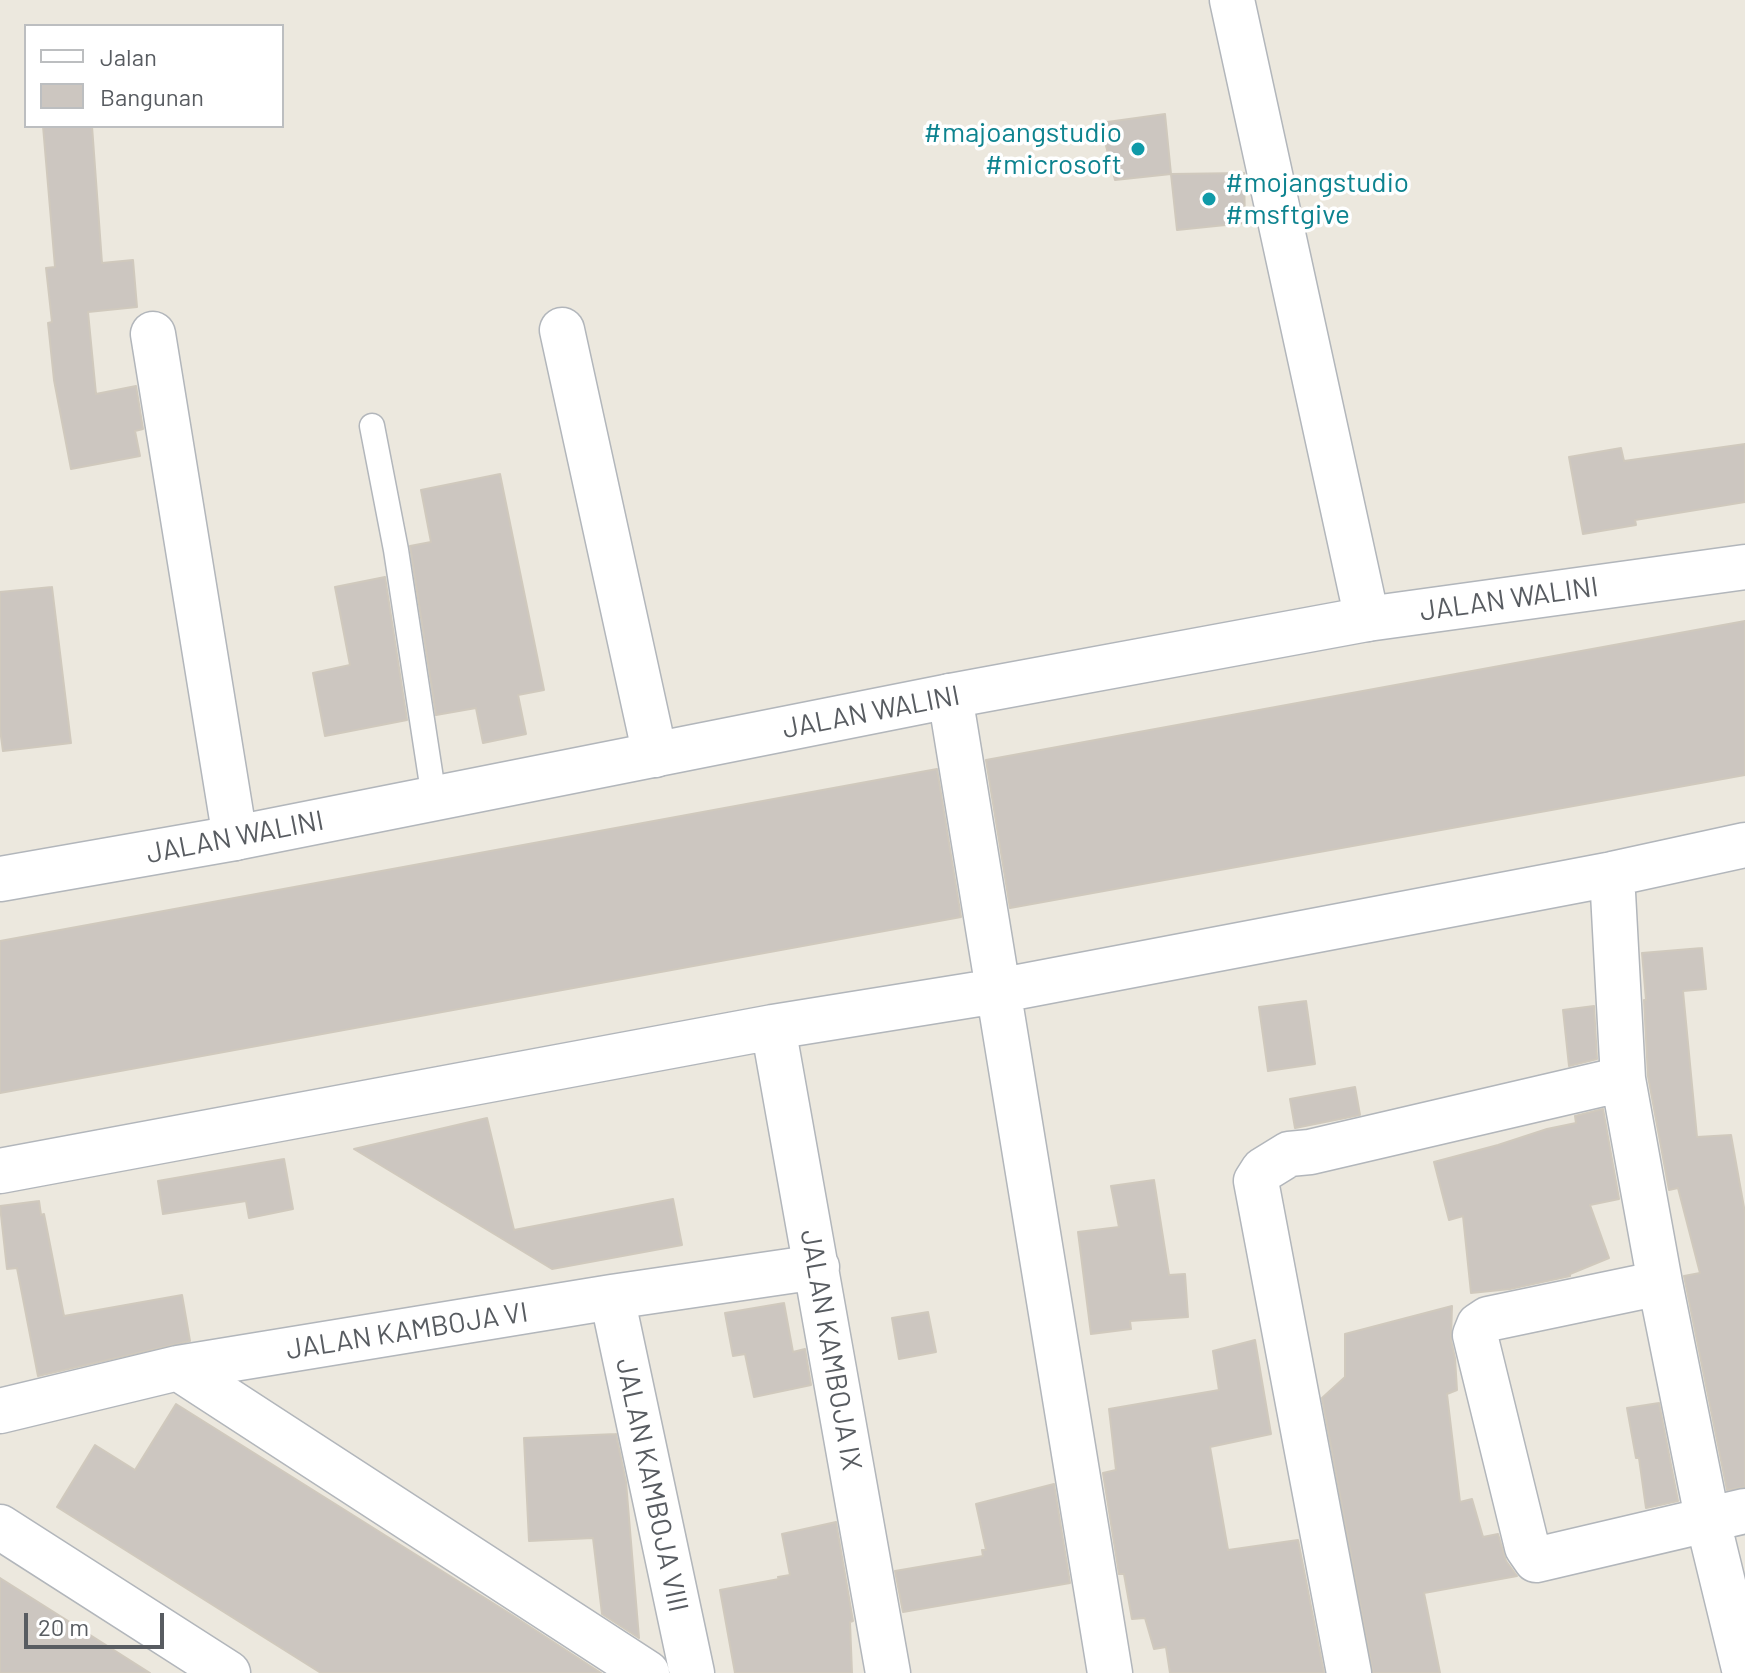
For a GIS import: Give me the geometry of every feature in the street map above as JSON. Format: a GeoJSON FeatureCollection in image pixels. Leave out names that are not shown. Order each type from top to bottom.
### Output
{"type":"FeatureCollection","features":[{"type":"Feature","properties":{"kind":"street"},"geometry":{"type":"LineString","coordinates":[[1232,0],[1367,619]]}},
{"type":"Feature","properties":{"kind":"street"},"geometry":{"type":"LineString","coordinates":[[562,330],[655,755]]}},
{"type":"Feature","properties":{"kind":"street"},"geometry":{"type":"LineString","coordinates":[[153,334],[235,838]]}},
{"type":"Feature","properties":{"kind":"street","name":"JALAN WALINI"},"geometry":{"type":"LineString","coordinates":[[0,879],[235,838],[950,696],[1367,619],[1745,567]]}},
{"type":"Feature","properties":{"kind":"street"},"geometry":{"type":"LineString","coordinates":[[950,696],[1110,1673]]}},
{"type":"Feature","properties":{"kind":"street"},"geometry":{"type":"LineString","coordinates":[[0,1171],[773,1027],[997,991],[1612,874],[1745,845]]}},
{"type":"Feature","properties":{"kind":"street"},"geometry":{"type":"LineString","coordinates":[[1612,874],[1623,1079],[1660,1283],[1726,1514],[1745,1673]]}},
{"type":"Feature","properties":{"kind":"street","name":"JALAN KAMBOJA IX"},"geometry":{"type":"LineString","coordinates":[[773,1027],[888,1673]]}},
{"type":"Feature","properties":{"kind":"street"},"geometry":{"type":"LineString","coordinates":[[1349,1673],[1256,1181],[1263,1170],[1289,1154],[1310,1152],[1623,1079]]}},
{"type":"Feature","properties":{"kind":"street","name":"JALAN KAMBOJA VI"},"geometry":{"type":"LineString","coordinates":[[0,1411],[178,1368],[817,1267]]}},
{"type":"Feature","properties":{"kind":"street"},"geometry":{"type":"LineString","coordinates":[[1660,1283],[1488,1319],[1479,1325],[1475,1335],[1527,1547],[1536,1560],[1726,1514]]}},
{"type":"Feature","properties":{"kind":"street","name":"JALAN KAMBOJA VIII"},"geometry":{"type":"LineString","coordinates":[[612,1297],[692,1673]]}},
{"type":"Feature","properties":{"kind":"street"},"geometry":{"type":"LineString","coordinates":[[178,1368],[647,1673]]}},
{"type":"Feature","properties":{"kind":"street"},"geometry":{"type":"LineString","coordinates":[[0,1527],[228,1673]]}},
{"type":"Feature","properties":{"kind":"lane"},"geometry":{"type":"LineString","coordinates":[[372,426],[396,550],[434,798]]}},
{"type":"Feature","properties":{"kind":"building","name":"#majoangstudio #microsoft"},"geometry":{"type":"Polygon","coordinates":[[[1165,114],[1171,174],[1115,180],[1100,123],[1165,114]]]}},
{"type":"Feature","properties":{"kind":"building"},"geometry":{"type":"Polygon","coordinates":[[[43,128],[92,128],[102,263],[133,260],[137,307],[88,312],[96,394],[136,386],[143,429],[135,431],[140,456],[71,469],[54,380],[48,323],[52,322],[46,268],[55,267],[43,128]]]}},
{"type":"Feature","properties":{"kind":"building","name":"#mojangstudio #msftgive"},"geometry":{"type":"Polygon","coordinates":[[[1244,173],[1245,223],[1177,230],[1171,174],[1244,173]]]}},
{"type":"Feature","properties":{"kind":"building"},"geometry":{"type":"Polygon","coordinates":[[[1745,444],[1745,502],[1635,520],[1636,525],[1583,534],[1569,457],[1621,448],[1624,461],[1745,444]]]}},
{"type":"Feature","properties":{"kind":"building"},"geometry":{"type":"Polygon","coordinates":[[[500,474],[544,690],[518,695],[526,734],[483,743],[476,708],[436,715],[410,546],[431,542],[421,490],[500,474]]]}},
{"type":"Feature","properties":{"kind":"building"},"geometry":{"type":"Polygon","coordinates":[[[385,577],[407,720],[325,736],[313,673],[350,665],[335,587],[385,577]]]}},
{"type":"Feature","properties":{"kind":"building"},"geometry":{"type":"Polygon","coordinates":[[[52,587],[71,743],[3,751],[0,729],[0,592],[52,587]]]}},
{"type":"Feature","properties":{"kind":"building"},"geometry":{"type":"Polygon","coordinates":[[[1745,621],[1745,775],[1010,908],[986,760],[1745,621]]]}},
{"type":"Feature","properties":{"kind":"building"},"geometry":{"type":"Polygon","coordinates":[[[937,769],[961,917],[0,1093],[0,941],[937,769]]]}},
{"type":"Feature","properties":{"kind":"building"},"geometry":{"type":"Polygon","coordinates":[[[1702,948],[1706,989],[1683,991],[1697,1137],[1731,1135],[1745,1213],[1745,1487],[1727,1490],[1684,1276],[1700,1273],[1678,1188],[1669,1190],[1648,1076],[1644,1000],[1642,953],[1702,948]]]}},
{"type":"Feature","properties":{"kind":"building"},"geometry":{"type":"Polygon","coordinates":[[[1306,1001],[1315,1064],[1268,1071],[1259,1007],[1306,1001]]]}},
{"type":"Feature","properties":{"kind":"building"},"geometry":{"type":"Polygon","coordinates":[[[1594,1006],[1597,1059],[1569,1066],[1563,1010],[1594,1006]]]}},
{"type":"Feature","properties":{"kind":"building"},"geometry":{"type":"Polygon","coordinates":[[[1355,1087],[1360,1115],[1295,1128],[1290,1099],[1355,1087]]]}},
{"type":"Feature","properties":{"kind":"building"},"geometry":{"type":"Polygon","coordinates":[[[1603,1109],[1619,1199],[1590,1205],[1609,1258],[1570,1276],[1510,1289],[1471,1293],[1463,1216],[1449,1220],[1434,1162],[1576,1123],[1575,1116],[1603,1109]]]}},
{"type":"Feature","properties":{"kind":"building"},"geometry":{"type":"Polygon","coordinates":[[[487,1118],[514,1230],[673,1199],[682,1245],[552,1269],[354,1149],[487,1118]]]}},
{"type":"Feature","properties":{"kind":"building"},"geometry":{"type":"Polygon","coordinates":[[[284,1159],[293,1209],[249,1218],[246,1201],[163,1214],[158,1181],[284,1159]]]}},
{"type":"Feature","properties":{"kind":"building"},"geometry":{"type":"Polygon","coordinates":[[[1154,1180],[1169,1275],[1185,1274],[1188,1317],[1130,1321],[1131,1329],[1091,1334],[1078,1232],[1119,1227],[1111,1186],[1154,1180]]]}},
{"type":"Feature","properties":{"kind":"building"},"geometry":{"type":"Polygon","coordinates":[[[39,1201],[64,1316],[182,1295],[190,1341],[38,1376],[17,1268],[7,1269],[0,1206],[39,1201]]]}},
{"type":"Feature","properties":{"kind":"building"},"geometry":{"type":"Polygon","coordinates":[[[784,1303],[793,1352],[805,1349],[811,1385],[754,1397],[745,1354],[733,1356],[725,1313],[784,1303]]]}},
{"type":"Feature","properties":{"kind":"building"},"geometry":{"type":"Polygon","coordinates":[[[1452,1306],[1451,1340],[1457,1390],[1447,1394],[1460,1502],[1472,1499],[1483,1537],[1498,1534],[1506,1561],[1517,1576],[1424,1593],[1440,1673],[1373,1673],[1322,1398],[1345,1377],[1345,1334],[1452,1306]]]}},
{"type":"Feature","properties":{"kind":"building"},"geometry":{"type":"Polygon","coordinates":[[[928,1312],[936,1352],[899,1359],[892,1318],[928,1312]]]}},
{"type":"Feature","properties":{"kind":"building"},"geometry":{"type":"Polygon","coordinates":[[[1255,1340],[1271,1434],[1210,1447],[1228,1550],[1298,1540],[1324,1673],[1170,1673],[1166,1647],[1154,1649],[1145,1618],[1132,1619],[1124,1574],[1119,1574],[1103,1473],[1116,1470],[1109,1409],[1219,1390],[1213,1351],[1255,1340]]]}},
{"type":"Feature","properties":{"kind":"building"},"geometry":{"type":"Polygon","coordinates":[[[1659,1403],[1678,1501],[1646,1508],[1639,1458],[1636,1458],[1627,1408],[1659,1403]]]}},
{"type":"Feature","properties":{"kind":"building"},"geometry":{"type":"Polygon","coordinates":[[[176,1404],[601,1673],[321,1673],[57,1507],[95,1445],[135,1470],[176,1404]]]}},
{"type":"Feature","properties":{"kind":"building"},"geometry":{"type":"Polygon","coordinates":[[[616,1434],[626,1482],[639,1638],[602,1614],[593,1538],[529,1541],[524,1438],[616,1434]]]}},
{"type":"Feature","properties":{"kind":"building"},"geometry":{"type":"Polygon","coordinates":[[[1054,1484],[1070,1583],[903,1612],[895,1571],[983,1556],[982,1550],[986,1550],[976,1504],[1054,1484]]]}},
{"type":"Feature","properties":{"kind":"building"},"geometry":{"type":"Polygon","coordinates":[[[836,1522],[853,1621],[850,1622],[852,1673],[735,1673],[720,1590],[790,1575],[782,1534],[836,1522]]]}},
{"type":"Feature","properties":{"kind":"building"},"geometry":{"type":"Polygon","coordinates":[[[0,1578],[76,1626],[150,1673],[0,1673],[0,1578]]]}},
{"type":"Feature","properties":{"kind":"place","name":"#majoangstudio #microsoft"},"geometry":{"type":"Point","coordinates":[1138,149]}},
{"type":"Feature","properties":{"kind":"place","name":"#mojangstudio #msftgive"},"geometry":{"type":"Point","coordinates":[1209,199]}}]}
